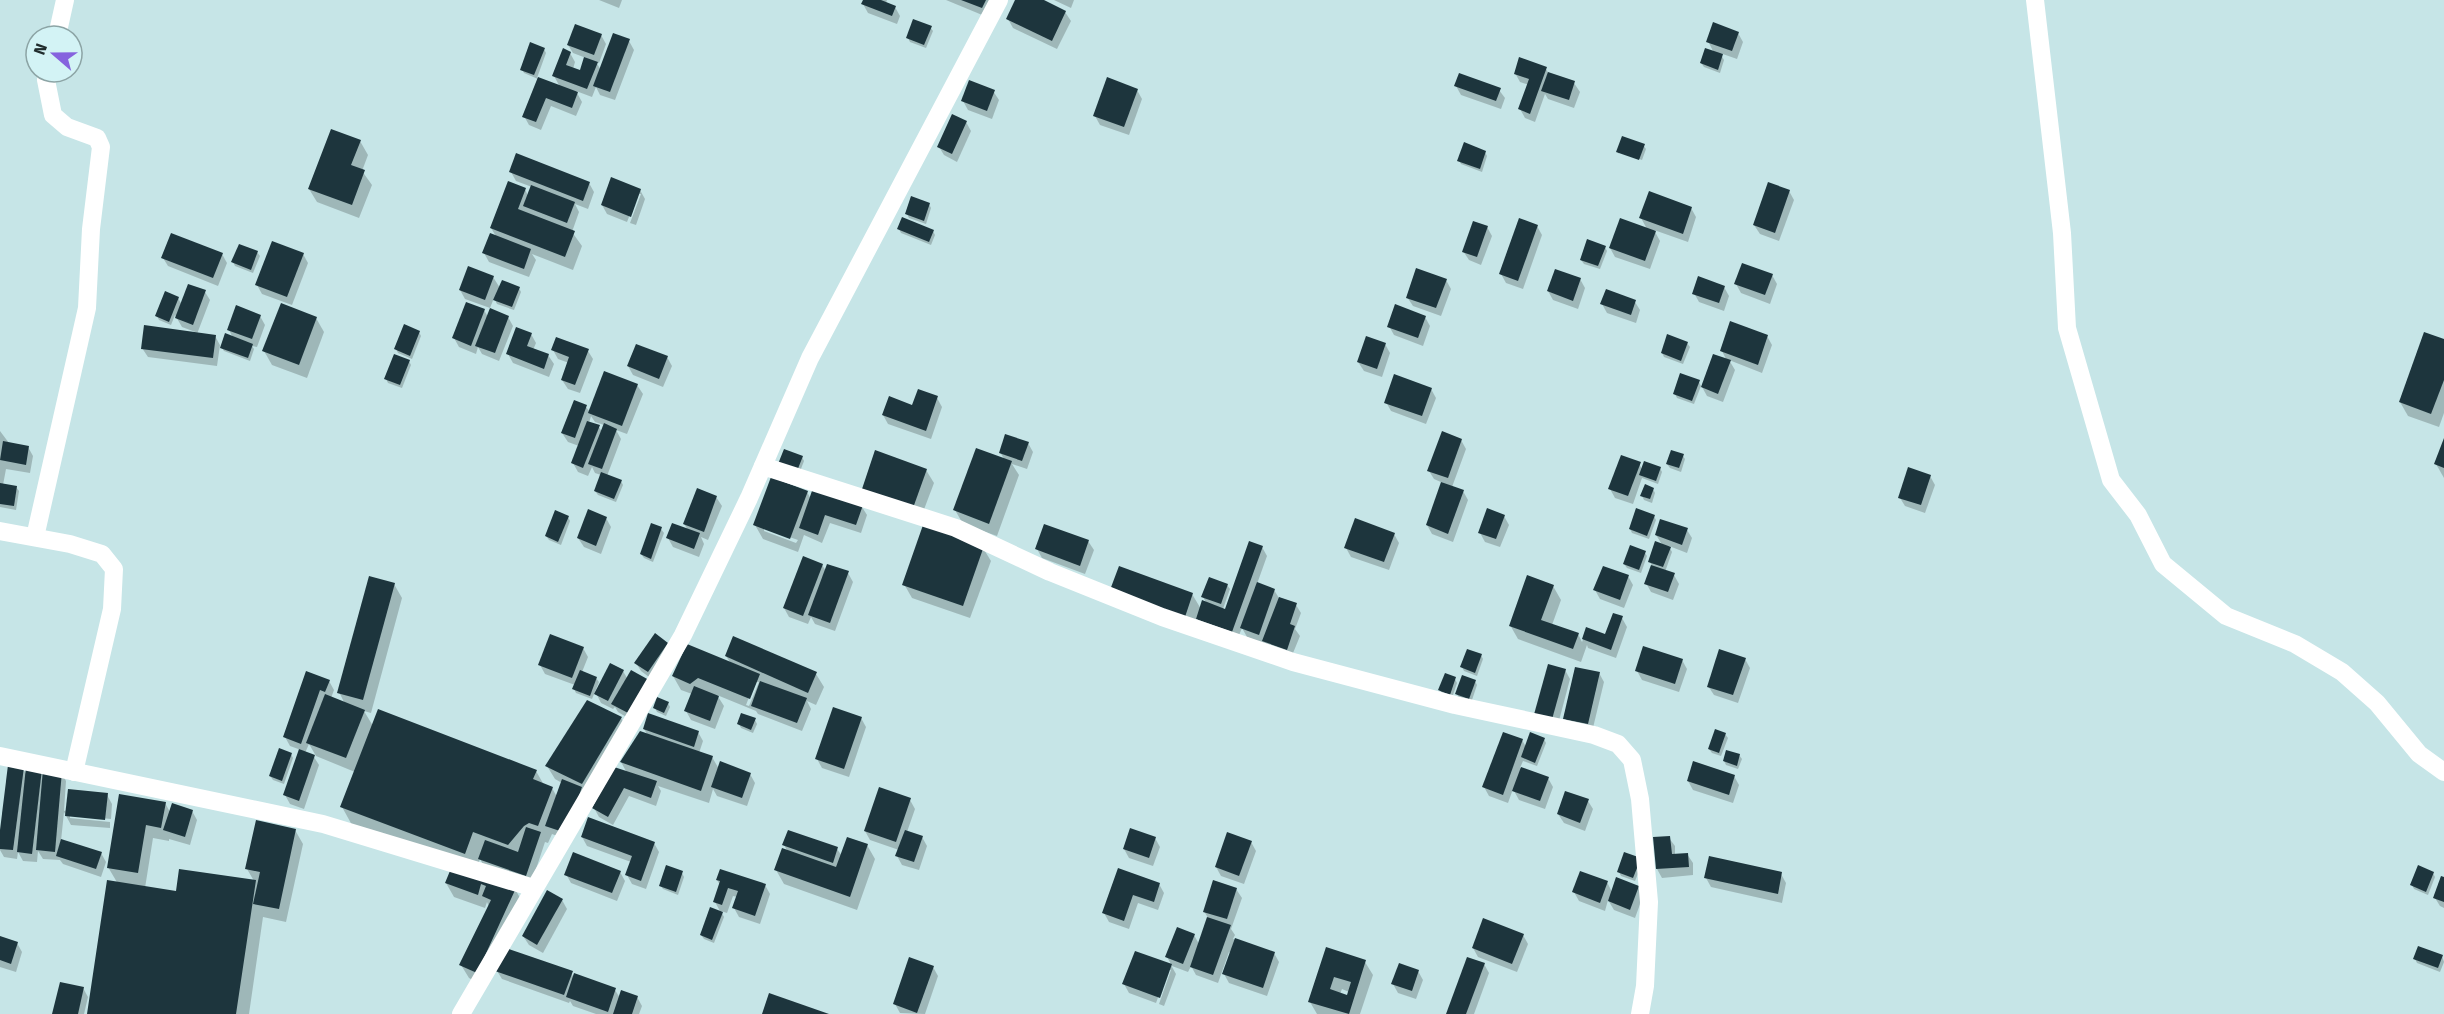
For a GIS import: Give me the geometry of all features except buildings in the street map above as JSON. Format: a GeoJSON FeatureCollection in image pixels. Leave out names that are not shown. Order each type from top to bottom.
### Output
{"type":"FeatureCollection","features":[{"type":"Feature","properties":{"kind":"street"},"geometry":{"type":"LineString","coordinates":[[60,24],[65,0]]}},
{"type":"Feature","properties":{"kind":"street"},"geometry":{"type":"LineString","coordinates":[[461,1014],[683,635],[810,358],[999,0]]}},
{"type":"Feature","properties":{"kind":"street"},"geometry":{"type":"LineString","coordinates":[[2035,0],[2062,233],[2067,328],[2111,480],[2138,515],[2163,564],[2226,616],[2295,644],[2342,672],[2377,703],[2419,754],[2444,772]]}},
{"type":"Feature","properties":{"kind":"street"},"geometry":{"type":"LineString","coordinates":[[35,537],[63,422],[87,308],[91,229],[101,147],[97,138],[67,127],[53,115],[47,84]]}},
{"type":"Feature","properties":{"kind":"street"},"geometry":{"type":"LineString","coordinates":[[762,466],[956,528],[1050,572],[1152,613],[1293,662],[1455,705],[1594,735],[1618,744],[1632,760],[1640,800],[1649,902],[1645,986],[1640,1014]]}},
{"type":"Feature","properties":{"kind":"street"},"geometry":{"type":"LineString","coordinates":[[0,531],[70,544],[102,554],[114,569],[112,609],[74,772]]}},
{"type":"Feature","properties":{"kind":"street"},"geometry":{"type":"LineString","coordinates":[[0,756],[323,824],[534,888]]}}]}
